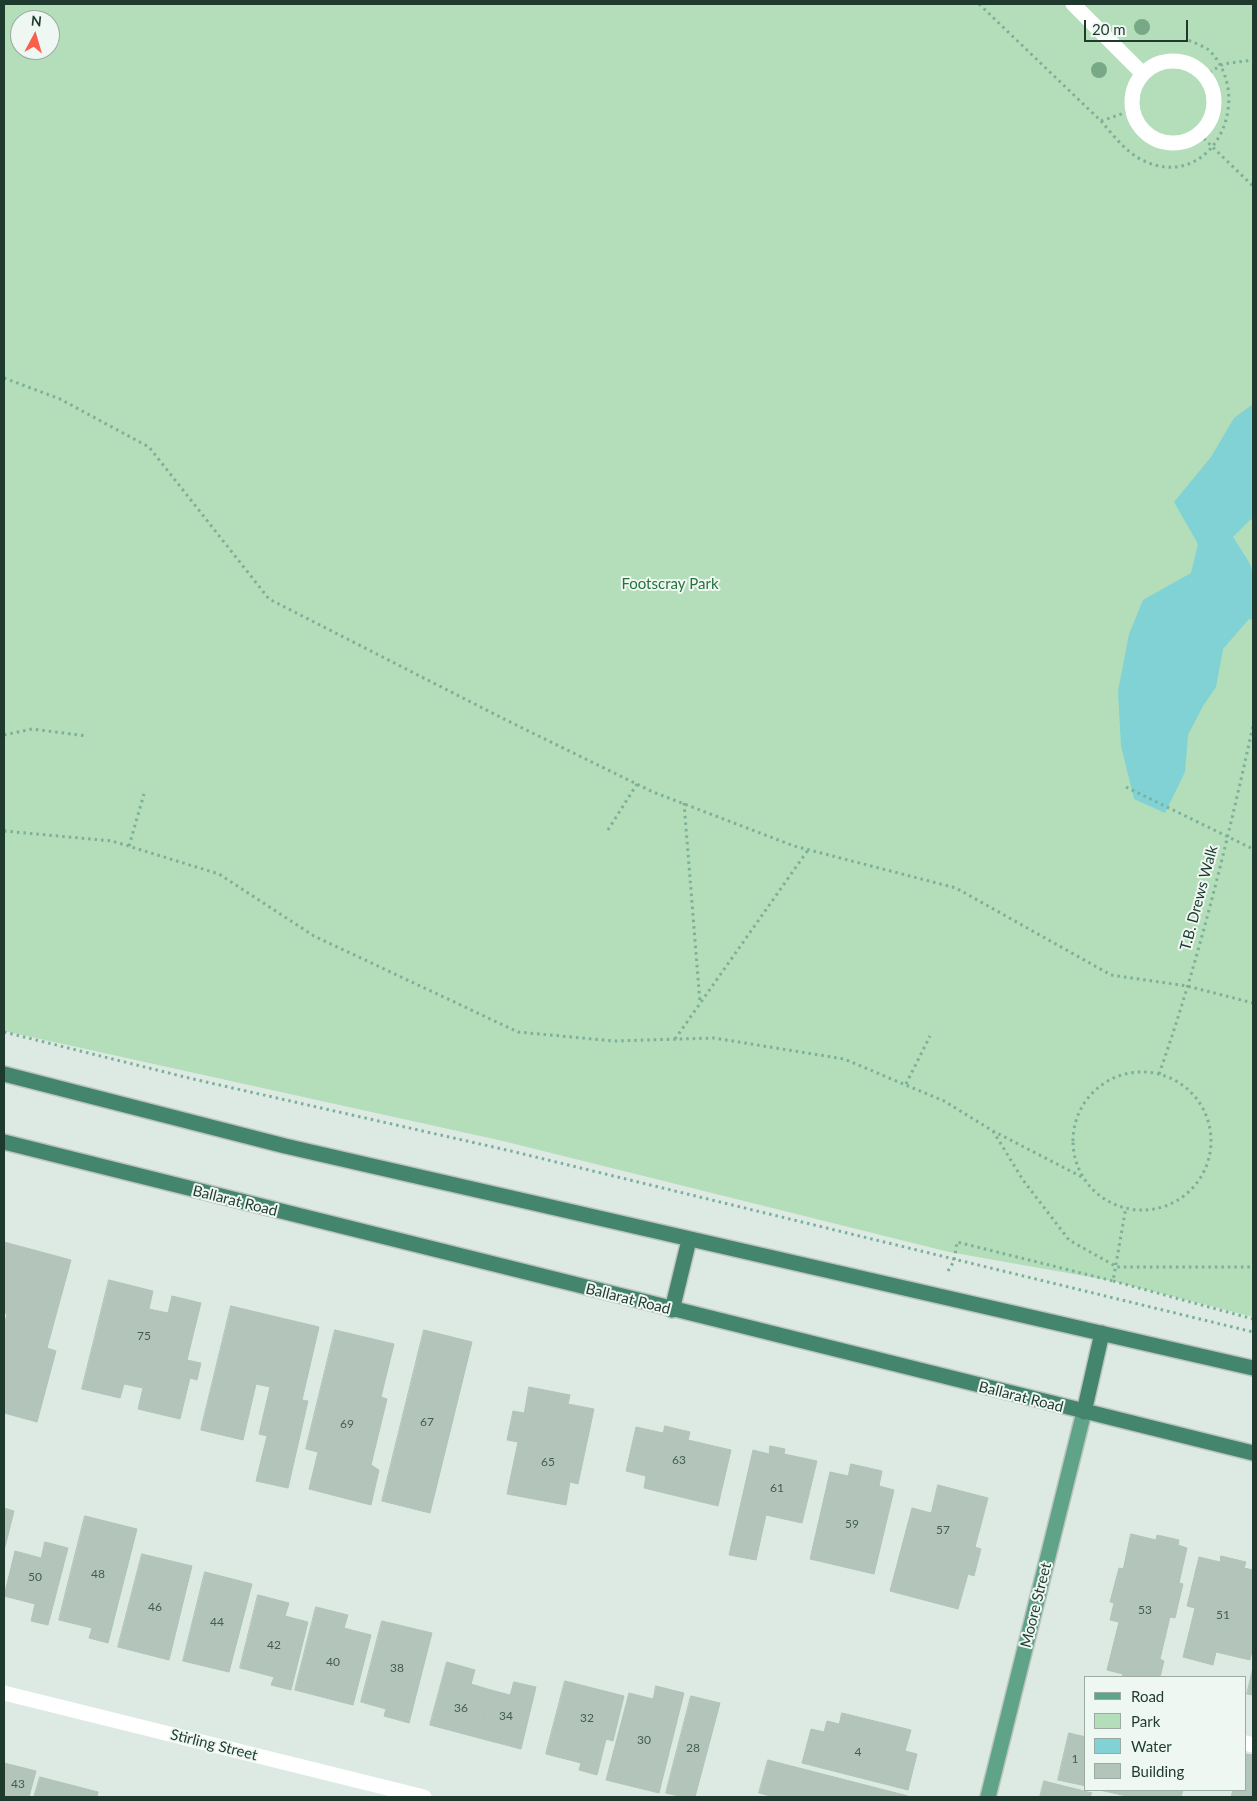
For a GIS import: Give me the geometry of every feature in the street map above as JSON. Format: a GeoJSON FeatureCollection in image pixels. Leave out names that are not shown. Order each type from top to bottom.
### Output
{"type":"FeatureCollection","features":[{"type":"Feature","properties":{"kind":"highway"},"geometry":{"type":"LineString","coordinates":[[4,1074],[285,1146],[1253,1368]]}},
{"type":"Feature","properties":{"kind":"highway","name":"Ballarat Road"},"geometry":{"type":"LineString","coordinates":[[4,1142],[672,1310],[1253,1453]]}},
{"type":"Feature","properties":{"kind":"highway"},"geometry":{"type":"LineString","coordinates":[[672,1310],[689,1240]]}},
{"type":"Feature","properties":{"kind":"highway"},"geometry":{"type":"LineString","coordinates":[[1084,1412],[1102,1333]]}},
{"type":"Feature","properties":{"kind":"main road","name":"Moore Street"},"geometry":{"type":"LineString","coordinates":[[988,1797],[1084,1412]]}},
{"type":"Feature","properties":{"kind":"street"},"geometry":{"type":"LineString","coordinates":[[1073,4],[1143,74]]}},
{"type":"Feature","properties":{"kind":"street"},"geometry":{"type":"LineString","coordinates":[[1170,61],[1194,68],[1204,76],[1211,87],[1214,100],[1213,112],[1199,134],[1187,141],[1173,143],[1159,141],[1147,134],[1138,123],[1132,110],[1132,96],[1143,74],[1157,65],[1170,61]]}},
{"type":"Feature","properties":{"kind":"street","name":"Stirling Street"},"geometry":{"type":"LineString","coordinates":[[4,1693],[424,1797]]}},
{"type":"Feature","properties":{"kind":"path"},"geometry":{"type":"LineString","coordinates":[[979,4],[1100,121],[1125,148],[1142,160],[1163,166],[1185,165],[1205,157],[1224,137]]}},
{"type":"Feature","properties":{"kind":"path"},"geometry":{"type":"LineString","coordinates":[[1188,40],[1207,49],[1223,64],[1230,77]]}},
{"type":"Feature","properties":{"kind":"path"},"geometry":{"type":"LineString","coordinates":[[1204,76],[1223,64],[1253,60]]}},
{"type":"Feature","properties":{"kind":"path"},"geometry":{"type":"LineString","coordinates":[[1100,121],[1132,110]]}},
{"type":"Feature","properties":{"kind":"path"},"geometry":{"type":"LineString","coordinates":[[1199,134],[1253,186]]}},
{"type":"Feature","properties":{"kind":"path"},"geometry":{"type":"LineString","coordinates":[[4,378],[60,399],[149,447],[269,599],[637,784],[684,804],[808,850],[956,888],[1110,975],[1187,986],[1253,1003]]}},
{"type":"Feature","properties":{"kind":"path","name":"T.B. Drews Walk"},"geometry":{"type":"LineString","coordinates":[[1158,1074],[1183,1006],[1253,726]]}},
{"type":"Feature","properties":{"kind":"path"},"geometry":{"type":"LineString","coordinates":[[4,735],[32,729],[87,736]]}},
{"type":"Feature","properties":{"kind":"path"},"geometry":{"type":"LineString","coordinates":[[1248,750],[1253,750]]}},
{"type":"Feature","properties":{"kind":"path"},"geometry":{"type":"LineString","coordinates":[[608,830],[637,784]]}},
{"type":"Feature","properties":{"kind":"path"},"geometry":{"type":"LineString","coordinates":[[1126,787],[1253,849]]}},
{"type":"Feature","properties":{"kind":"path"},"geometry":{"type":"LineString","coordinates":[[129,846],[144,794]]}},
{"type":"Feature","properties":{"kind":"path"},"geometry":{"type":"LineString","coordinates":[[684,804],[700,1004]]}},
{"type":"Feature","properties":{"kind":"path"},"geometry":{"type":"LineString","coordinates":[[4,831],[112,841],[219,874],[314,936],[518,1032],[614,1041],[714,1038],[844,1058],[944,1102],[993,1131],[1082,1177],[1110,1203],[1134,1210],[1158,1208],[1180,1199],[1198,1182],[1207,1165],[1212,1141],[1210,1128],[1202,1105],[1178,1082],[1158,1074],[1134,1073],[1111,1079],[1086,1100],[1076,1121],[1073,1141],[1077,1165],[1082,1177]]}},
{"type":"Feature","properties":{"kind":"path"},"geometry":{"type":"LineString","coordinates":[[675,1040],[808,850]]}},
{"type":"Feature","properties":{"kind":"path"},"geometry":{"type":"LineString","coordinates":[[4,1032],[192,1079],[511,1151],[954,1261],[1253,1332]]}},
{"type":"Feature","properties":{"kind":"path"},"geometry":{"type":"LineString","coordinates":[[906,1084],[930,1036]]}},
{"type":"Feature","properties":{"kind":"path"},"geometry":{"type":"LineString","coordinates":[[993,1131],[1023,1180],[1069,1240],[1117,1267],[1253,1266]]}},
{"type":"Feature","properties":{"kind":"path"},"geometry":{"type":"LineString","coordinates":[[1113,1281],[1126,1208]]}},
{"type":"Feature","properties":{"kind":"path"},"geometry":{"type":"LineString","coordinates":[[954,1261],[957,1242],[1113,1281],[1253,1319]]}},
{"type":"Feature","properties":{"kind":"green space","name":"Footscray Park"},"geometry":{"type":"Polygon","coordinates":[[[4,4],[1253,4],[1253,1317],[1113,1281],[949,1252],[503,1141],[4,1031],[4,4]]]}},
{"type":"Feature","properties":{"kind":"water"},"geometry":{"type":"Polygon","coordinates":[[[1253,404],[1253,522],[1251,519],[1233,537],[1249,562],[1253,573],[1253,620],[1249,619],[1223,649],[1216,687],[1203,706],[1188,735],[1185,772],[1165,813],[1134,799],[1121,746],[1118,691],[1129,634],[1143,600],[1191,573],[1198,544],[1174,502],[1211,457],[1234,418],[1253,404]]]}},
{"type":"Feature","properties":{"kind":"building"},"geometry":{"type":"Polygon","coordinates":[[[4,1242],[71,1260],[47,1348],[56,1351],[37,1422],[4,1413],[4,1327],[7,1314],[4,1313],[4,1242]]]}},
{"type":"Feature","properties":{"kind":"building"},"geometry":{"type":"Polygon","coordinates":[[[109,1280],[153,1291],[149,1309],[168,1313],[172,1296],[201,1303],[187,1360],[201,1363],[197,1380],[190,1378],[180,1419],[138,1409],[143,1388],[124,1384],[120,1398],[82,1389],[109,1280]]]}},
{"type":"Feature","properties":{"kind":"building"},"geometry":{"type":"Polygon","coordinates":[[[231,1306],[319,1327],[302,1400],[308,1401],[288,1488],[256,1481],[267,1436],[259,1434],[270,1387],[256,1384],[243,1440],[201,1430],[231,1306]]]}},
{"type":"Feature","properties":{"kind":"building"},"geometry":{"type":"Polygon","coordinates":[[[335,1330],[394,1344],[381,1397],[387,1399],[371,1465],[379,1470],[371,1505],[309,1489],[318,1452],[306,1449],[335,1330]]]}},
{"type":"Feature","properties":{"kind":"building"},"geometry":{"type":"Polygon","coordinates":[[[424,1330],[472,1342],[430,1513],[382,1501],[424,1330]]]}},
{"type":"Feature","properties":{"kind":"building"},"geometry":{"type":"Polygon","coordinates":[[[529,1387],[570,1395],[568,1404],[594,1409],[578,1484],[570,1482],[566,1505],[507,1494],[518,1442],[507,1440],[513,1411],[524,1413],[529,1387]]]}},
{"type":"Feature","properties":{"kind":"building"},"geometry":{"type":"Polygon","coordinates":[[[665,1426],[690,1432],[688,1440],[731,1450],[718,1506],[644,1488],[646,1476],[626,1471],[636,1427],[663,1433],[665,1426]]]}},
{"type":"Feature","properties":{"kind":"building"},"geometry":{"type":"Polygon","coordinates":[[[770,1446],[785,1449],[784,1454],[817,1461],[802,1523],[766,1515],[756,1560],[729,1555],[753,1450],[769,1454],[770,1446]]]}},
{"type":"Feature","properties":{"kind":"building"},"geometry":{"type":"Polygon","coordinates":[[[851,1464],[882,1471],[879,1486],[894,1490],[874,1574],[810,1559],[830,1472],[848,1476],[851,1464]]]}},
{"type":"Feature","properties":{"kind":"building"},"geometry":{"type":"Polygon","coordinates":[[[938,1485],[988,1498],[975,1547],[981,1549],[974,1576],[968,1574],[958,1609],[890,1591],[912,1508],[931,1513],[938,1485]]]}},
{"type":"Feature","properties":{"kind":"building"},"geometry":{"type":"Polygon","coordinates":[[[4,1508],[14,1511],[4,1551],[4,1508]]]}},
{"type":"Feature","properties":{"kind":"building"},"geometry":{"type":"Polygon","coordinates":[[[85,1516],[137,1529],[108,1643],[89,1638],[92,1628],[59,1620],[85,1516]]]}},
{"type":"Feature","properties":{"kind":"building"},"geometry":{"type":"Polygon","coordinates":[[[1131,1534],[1156,1540],[1157,1535],[1179,1540],[1178,1545],[1187,1548],[1179,1583],[1183,1584],[1175,1618],[1170,1617],[1160,1659],[1164,1661],[1160,1676],[1122,1676],[1123,1674],[1107,1670],[1119,1622],[1110,1620],[1114,1603],[1110,1602],[1119,1568],[1123,1569],[1131,1534]]]}},
{"type":"Feature","properties":{"kind":"building"},"geometry":{"type":"Polygon","coordinates":[[[45,1542],[68,1548],[48,1625],[31,1621],[35,1604],[4,1596],[15,1551],[41,1558],[45,1542]]]}},
{"type":"Feature","properties":{"kind":"building"},"geometry":{"type":"Polygon","coordinates":[[[142,1554],[192,1566],[169,1660],[118,1647],[142,1554]]]}},
{"type":"Feature","properties":{"kind":"building"},"geometry":{"type":"Polygon","coordinates":[[[1221,1556],[1246,1562],[1244,1568],[1253,1570],[1253,1645],[1250,1660],[1216,1652],[1213,1665],[1183,1657],[1195,1608],[1187,1606],[1199,1557],[1220,1562],[1221,1556]]]}},
{"type":"Feature","properties":{"kind":"building"},"geometry":{"type":"Polygon","coordinates":[[[205,1572],[252,1584],[229,1672],[183,1661],[205,1572]]]}},
{"type":"Feature","properties":{"kind":"building"},"geometry":{"type":"Polygon","coordinates":[[[258,1595],[289,1603],[285,1616],[308,1622],[291,1690],[271,1685],[274,1677],[240,1668],[258,1595]]]}},
{"type":"Feature","properties":{"kind":"building"},"geometry":{"type":"Polygon","coordinates":[[[316,1607],[348,1615],[344,1628],[371,1635],[353,1705],[295,1690],[316,1607]]]}},
{"type":"Feature","properties":{"kind":"building"},"geometry":{"type":"Polygon","coordinates":[[[382,1621],[432,1633],[409,1723],[384,1716],[386,1709],[361,1702],[382,1621]]]}},
{"type":"Feature","properties":{"kind":"building"},"geometry":{"type":"Polygon","coordinates":[[[447,1662],[475,1670],[471,1684],[491,1690],[479,1738],[430,1725],[447,1662]]]}},
{"type":"Feature","properties":{"kind":"building"},"geometry":{"type":"Polygon","coordinates":[[[1253,1668],[1253,1695],[1247,1694],[1253,1668]]]}},
{"type":"Feature","properties":{"kind":"building"},"geometry":{"type":"Polygon","coordinates":[[[565,1681],[624,1696],[613,1741],[606,1739],[597,1775],[579,1770],[581,1763],[546,1754],[565,1681]]]}},
{"type":"Feature","properties":{"kind":"building"},"geometry":{"type":"Polygon","coordinates":[[[514,1682],[536,1687],[521,1749],[479,1738],[491,1690],[510,1695],[514,1682]]]}},
{"type":"Feature","properties":{"kind":"building"},"geometry":{"type":"Polygon","coordinates":[[[656,1686],[684,1693],[659,1793],[606,1780],[629,1693],[653,1699],[656,1686]]]}},
{"type":"Feature","properties":{"kind":"building"},"geometry":{"type":"Polygon","coordinates":[[[691,1696],[720,1703],[695,1797],[683,1797],[666,1793],[691,1696]]]}},
{"type":"Feature","properties":{"kind":"building"},"geometry":{"type":"Polygon","coordinates":[[[842,1713],[911,1730],[905,1751],[917,1754],[908,1790],[802,1763],[811,1729],[824,1732],[827,1721],[839,1724],[842,1713]]]}},
{"type":"Feature","properties":{"kind":"building"},"geometry":{"type":"Polygon","coordinates":[[[1069,1733],[1084,1737],[1084,1786],[1058,1780],[1069,1733]]]}},
{"type":"Feature","properties":{"kind":"building"},"geometry":{"type":"Polygon","coordinates":[[[1247,1754],[1253,1755],[1253,1797],[1231,1797],[1233,1791],[1247,1791],[1247,1754]]]}},
{"type":"Feature","properties":{"kind":"building"},"geometry":{"type":"Polygon","coordinates":[[[768,1760],[908,1797],[774,1797],[759,1793],[768,1760]]]}},
{"type":"Feature","properties":{"kind":"building"},"geometry":{"type":"Polygon","coordinates":[[[4,1763],[36,1771],[29,1797],[4,1797],[4,1763]]]}},
{"type":"Feature","properties":{"kind":"building"},"geometry":{"type":"Polygon","coordinates":[[[40,1777],[98,1792],[97,1797],[34,1797],[40,1777]]]}},
{"type":"Feature","properties":{"kind":"building"},"geometry":{"type":"Polygon","coordinates":[[[1044,1781],[1092,1793],[1090,1796],[1094,1797],[1040,1797],[1044,1781]]]}},
{"type":"Feature","properties":{"kind":"building"},"geometry":{"type":"Polygon","coordinates":[[[1104,1791],[1183,1791],[1181,1797],[1131,1797],[1104,1791]]]}}]}
